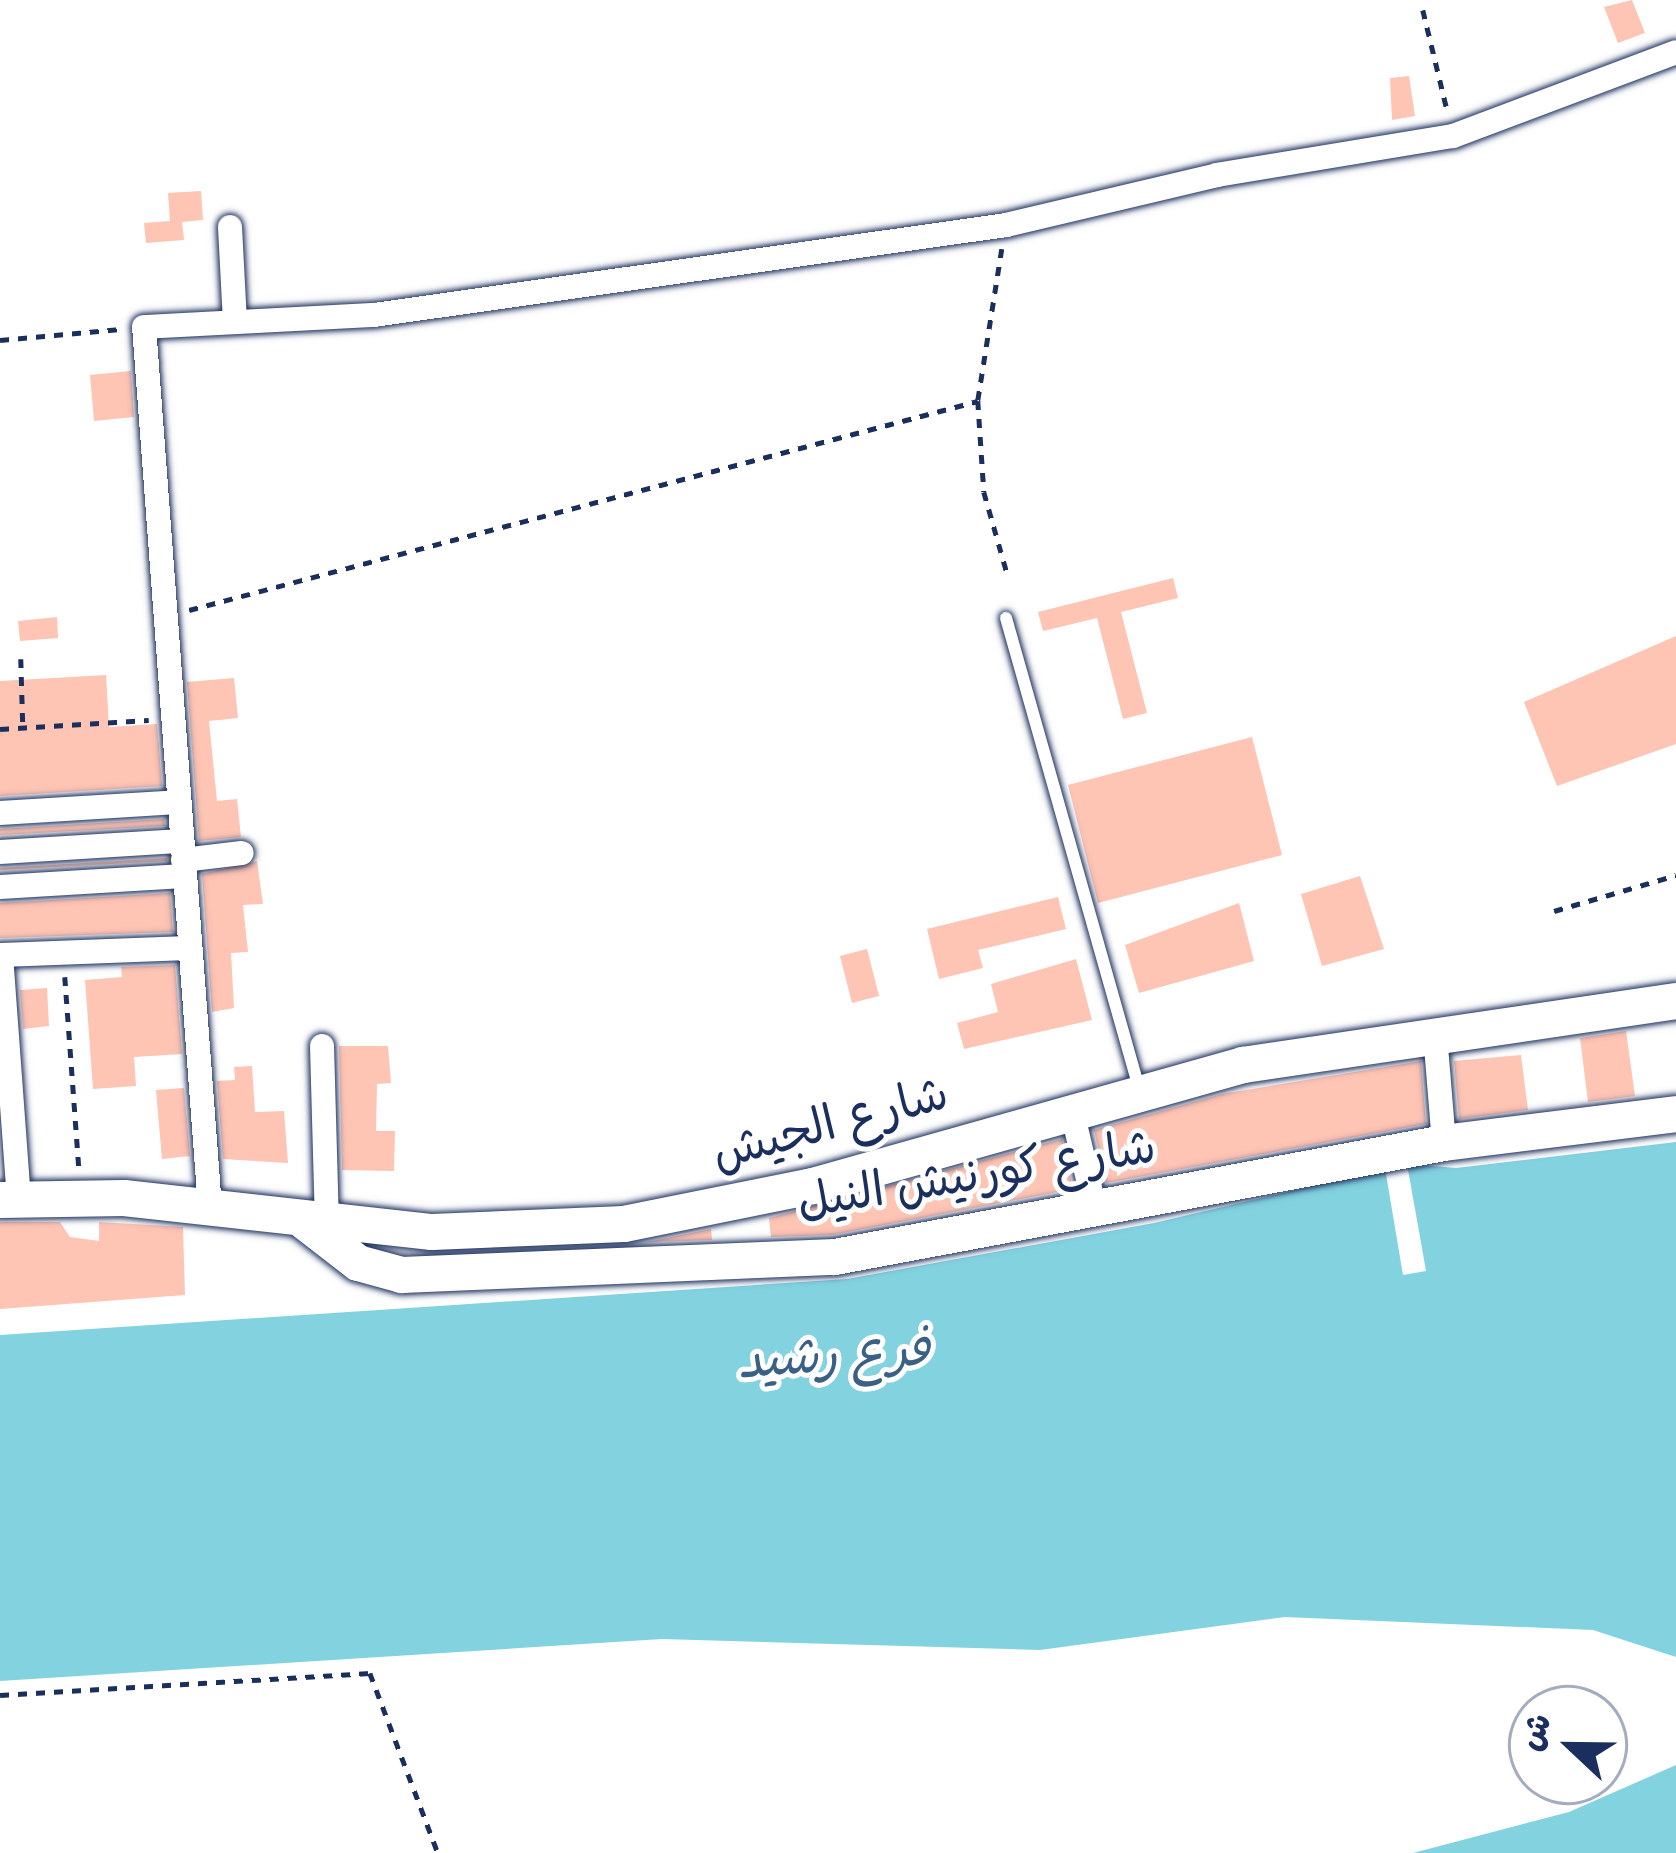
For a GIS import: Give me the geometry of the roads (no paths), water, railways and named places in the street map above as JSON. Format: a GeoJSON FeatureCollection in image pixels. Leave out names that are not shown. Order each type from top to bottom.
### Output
{"type":"FeatureCollection","features":[{"type":"Feature","properties":{"kind":"main road","name":"شارع الجيش"},"geometry":{"type":"LineString","coordinates":[[9,1199],[81,1196],[316,1223],[496,1233],[667,1218],[813,1186],[1243,1064],[1676,1001]]}},
{"type":"Feature","properties":{"kind":"main road","name":"شارع كورنيش النيل"},"geometry":{"type":"LineString","coordinates":[[316,1223],[358,1263],[426,1276],[835,1257],[1444,1143],[1676,1114]]}},
{"type":"Feature","properties":{"kind":"street"},"geometry":{"type":"LineString","coordinates":[[210,1208],[144,327],[392,313],[1006,225],[1217,176],[1453,136],[1676,52]]}},
{"type":"Feature","properties":{"kind":"street"},"geometry":{"type":"LineString","coordinates":[[230,227],[236,321]]}},
{"type":"Feature","properties":{"kind":"street"},"geometry":{"type":"LineString","coordinates":[[0,813],[178,802]]}},
{"type":"Feature","properties":{"kind":"street"},"geometry":{"type":"LineString","coordinates":[[0,852],[183,859]]}},
{"type":"Feature","properties":{"kind":"street"},"geometry":{"type":"LineString","coordinates":[[0,887],[242,853]]}},
{"type":"Feature","properties":{"kind":"street"},"geometry":{"type":"LineString","coordinates":[[9,1199],[1,955],[190,949]]}},
{"type":"Feature","properties":{"kind":"street"},"geometry":{"type":"LineString","coordinates":[[1435,1034],[1444,1143]]}},
{"type":"Feature","properties":{"kind":"street"},"geometry":{"type":"LineString","coordinates":[[316,1223],[322,1046]]}},
{"type":"Feature","properties":{"kind":"street"},"geometry":{"type":"LineString","coordinates":[[1072,1112],[1095,1209]]}},
{"type":"Feature","properties":{"kind":"lane"},"geometry":{"type":"LineString","coordinates":[[1006,618],[1141,1093]]}},
{"type":"Feature","properties":{"kind":"water","name":"فرع رشيد"},"geometry":{"type":"Polygon","coordinates":[[[1676,1142],[1676,1657],[1593,1630],[1285,1617],[1040,1650],[662,1639],[0,1681],[0,1335],[847,1279],[1154,1223],[1407,1164],[1456,1168],[1676,1142]]]}},
{"type":"Feature","properties":{"kind":"water"},"geometry":{"type":"Polygon","coordinates":[[[1676,1765],[1676,1853],[1413,1853],[1585,1805],[1628,1805],[1628,1786],[1676,1765]]]}}]}
